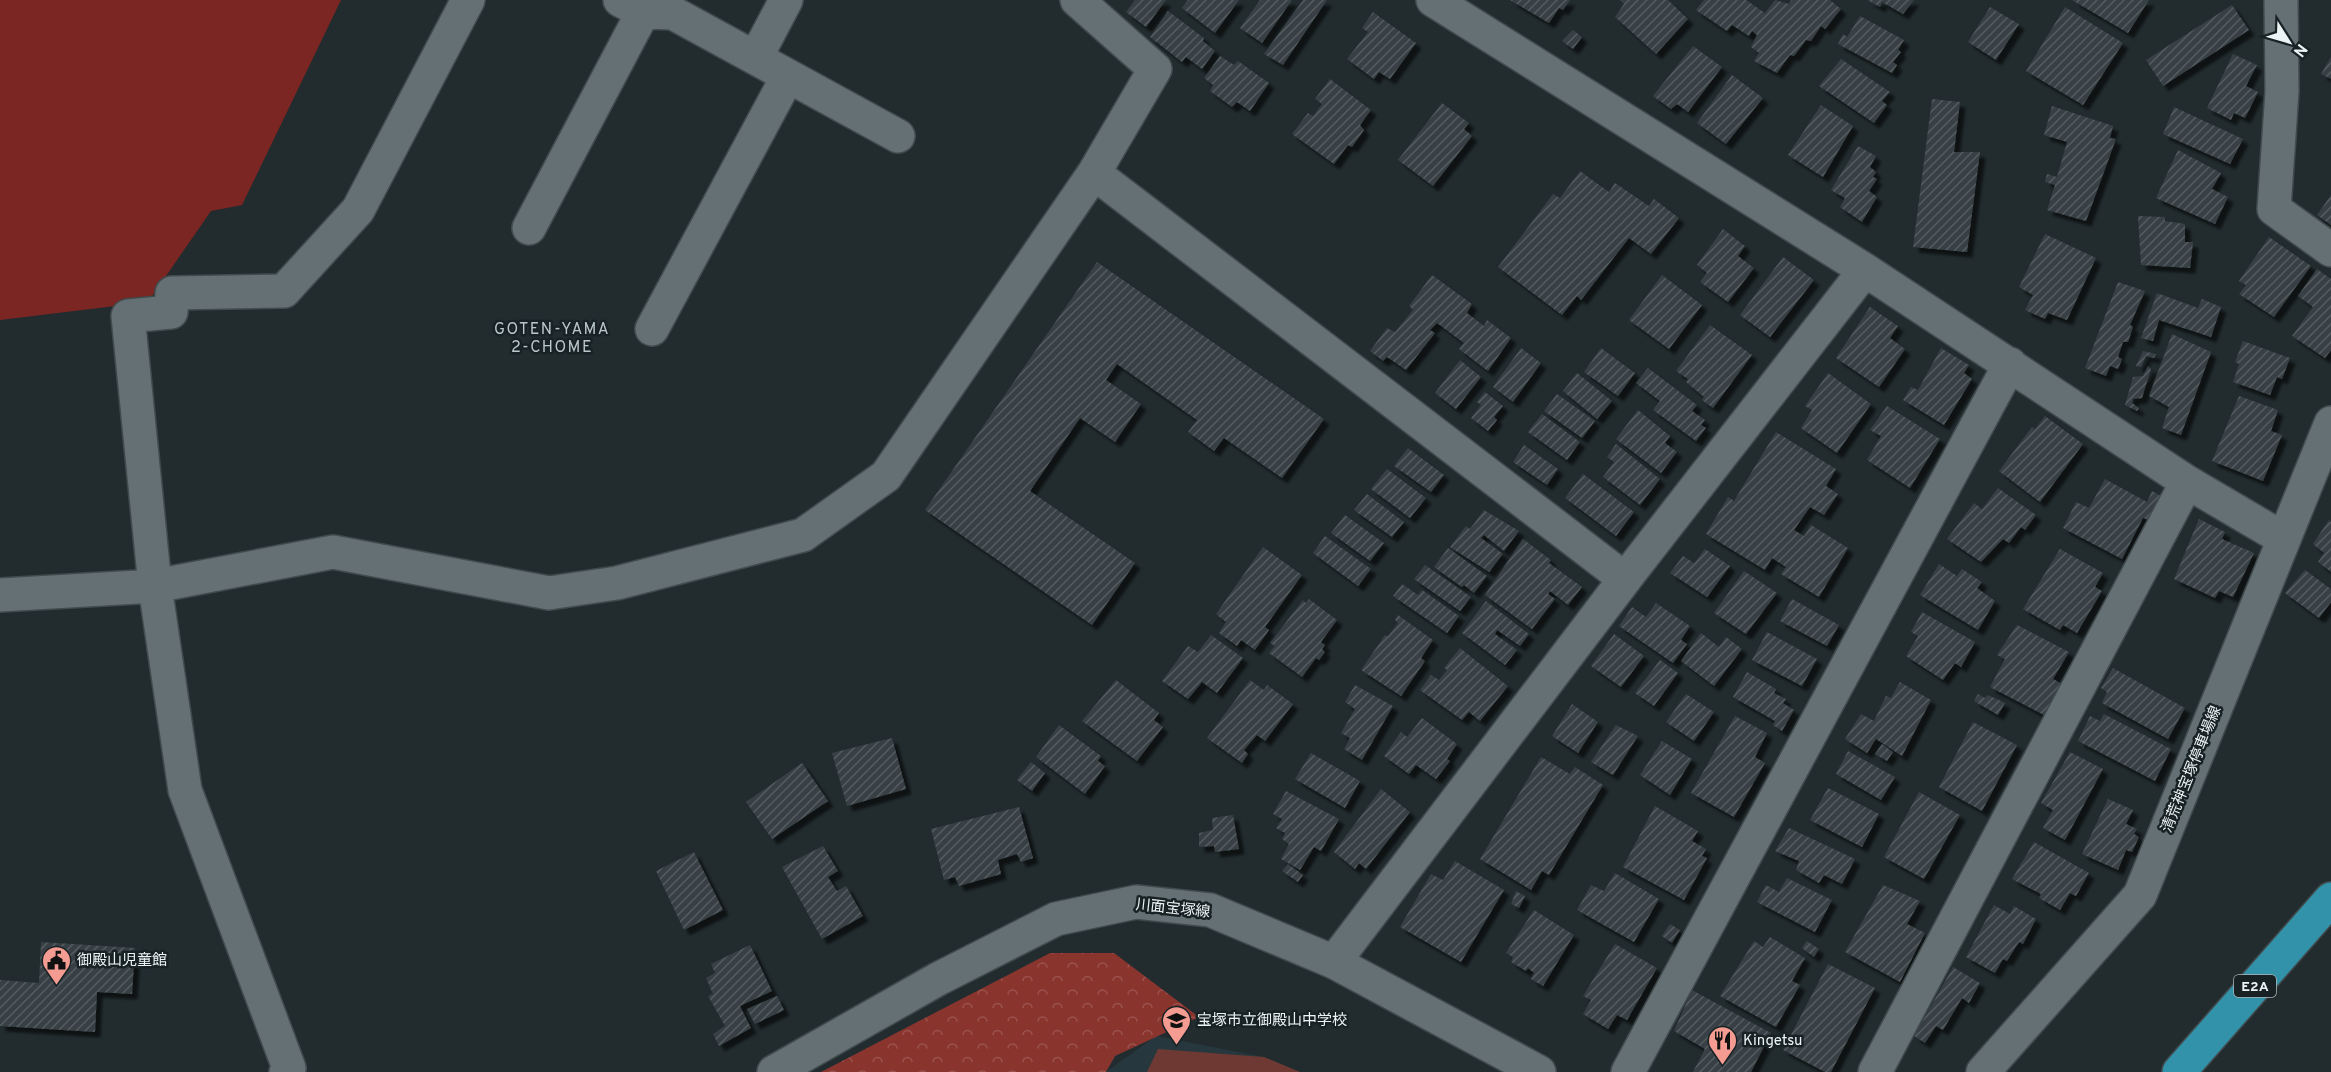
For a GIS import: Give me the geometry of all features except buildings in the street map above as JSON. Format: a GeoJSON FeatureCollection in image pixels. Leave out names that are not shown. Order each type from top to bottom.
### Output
{"type":"FeatureCollection","features":[{"type":"Feature","properties":{"kind":"highway","name":"E2A"},"geometry":{"type":"LineString","coordinates":[[2179,1072],[2331,899]]}},
{"type":"Feature","properties":{"kind":"street"},"geometry":{"type":"LineString","coordinates":[[286,1072],[289,1068],[185,790],[155,586],[128,316],[171,312],[172,293],[284,291],[358,210],[468,0]]}},
{"type":"Feature","properties":{"kind":"street"},"geometry":{"type":"LineString","coordinates":[[756,57],[786,0]]}},
{"type":"Feature","properties":{"kind":"street"},"geometry":{"type":"LineString","coordinates":[[0,595],[155,586],[333,552],[549,593],[617,583],[803,535],[886,476],[1094,174],[1155,69],[1077,0]]}},
{"type":"Feature","properties":{"kind":"street"},"geometry":{"type":"LineString","coordinates":[[1433,0],[1865,270],[2187,482],[2284,539]]}},
{"type":"Feature","properties":{"kind":"street"},"geometry":{"type":"LineString","coordinates":[[2281,0],[2282,91],[2274,209],[2331,250]]}},
{"type":"Feature","properties":{"kind":"street"},"geometry":{"type":"LineString","coordinates":[[529,228],[631,6],[673,13],[898,136]]}},
{"type":"Feature","properties":{"kind":"street"},"geometry":{"type":"LineString","coordinates":[[652,329],[788,76]]}},
{"type":"Feature","properties":{"kind":"street"},"geometry":{"type":"LineString","coordinates":[[1094,174],[1625,579]]}},
{"type":"Feature","properties":{"kind":"street"},"geometry":{"type":"LineString","coordinates":[[1334,962],[1625,579],[1865,270]]}},
{"type":"Feature","properties":{"kind":"street"},"geometry":{"type":"LineString","coordinates":[[1628,1072],[2010,364]]}},
{"type":"Feature","properties":{"kind":"street","name":"清荒神宝塚停車場線"},"geometry":{"type":"LineString","coordinates":[[1983,1072],[2140,895],[2331,423]]}},
{"type":"Feature","properties":{"kind":"street"},"geometry":{"type":"LineString","coordinates":[[1875,1072],[2187,482]]}},
{"type":"Feature","properties":{"kind":"street","name":"川面宝塚線"},"geometry":{"type":"LineString","coordinates":[[774,1072],[938,979],[1056,919],[1136,902],[1210,909],[1334,962],[1539,1072]]}},
{"type":"Feature","properties":{"kind":"shaded area"},"geometry":{"type":"Polygon","coordinates":[[[0,0],[341,0],[242,205],[211,211],[148,302],[0,320],[0,0]]]}},
{"type":"Feature","properties":{"kind":"shaded area","name":"宝塚市立御殿山中学校"},"geometry":{"type":"Polygon","coordinates":[[[1156,1036],[1264,1057],[1300,1072],[1106,1072],[1156,1036]]]}},
{"type":"Feature","properties":{"kind":"shaded area","name":"宝塚市立御殿山中学校"},"geometry":{"type":"Polygon","coordinates":[[[1158,1049],[1264,1057],[1300,1072],[1147,1072],[1158,1049]]]}},
{"type":"Feature","properties":{"kind":"green space"},"geometry":{"type":"Polygon","coordinates":[[[1050,953],[1114,953],[1199,1017],[1115,1056],[1106,1072],[821,1072],[1050,953]]]}},
{"type":"Feature","properties":{"kind":"place","name":"御殿山児童館"},"geometry":{"type":"Point","coordinates":[56,986]}},
{"type":"Feature","properties":{"kind":"place","name":"宝塚市立御殿山中学校"},"geometry":{"type":"Point","coordinates":[1176,1046]}},
{"type":"Feature","properties":{"kind":"place","name":"Kingetsu"},"geometry":{"type":"Point","coordinates":[1722,1066]}},
{"type":"Feature","properties":{"kind":"district","name":"GOTEN-YAMA 2-CHOME"},"geometry":{"type":"Point","coordinates":[552,337]}}]}
